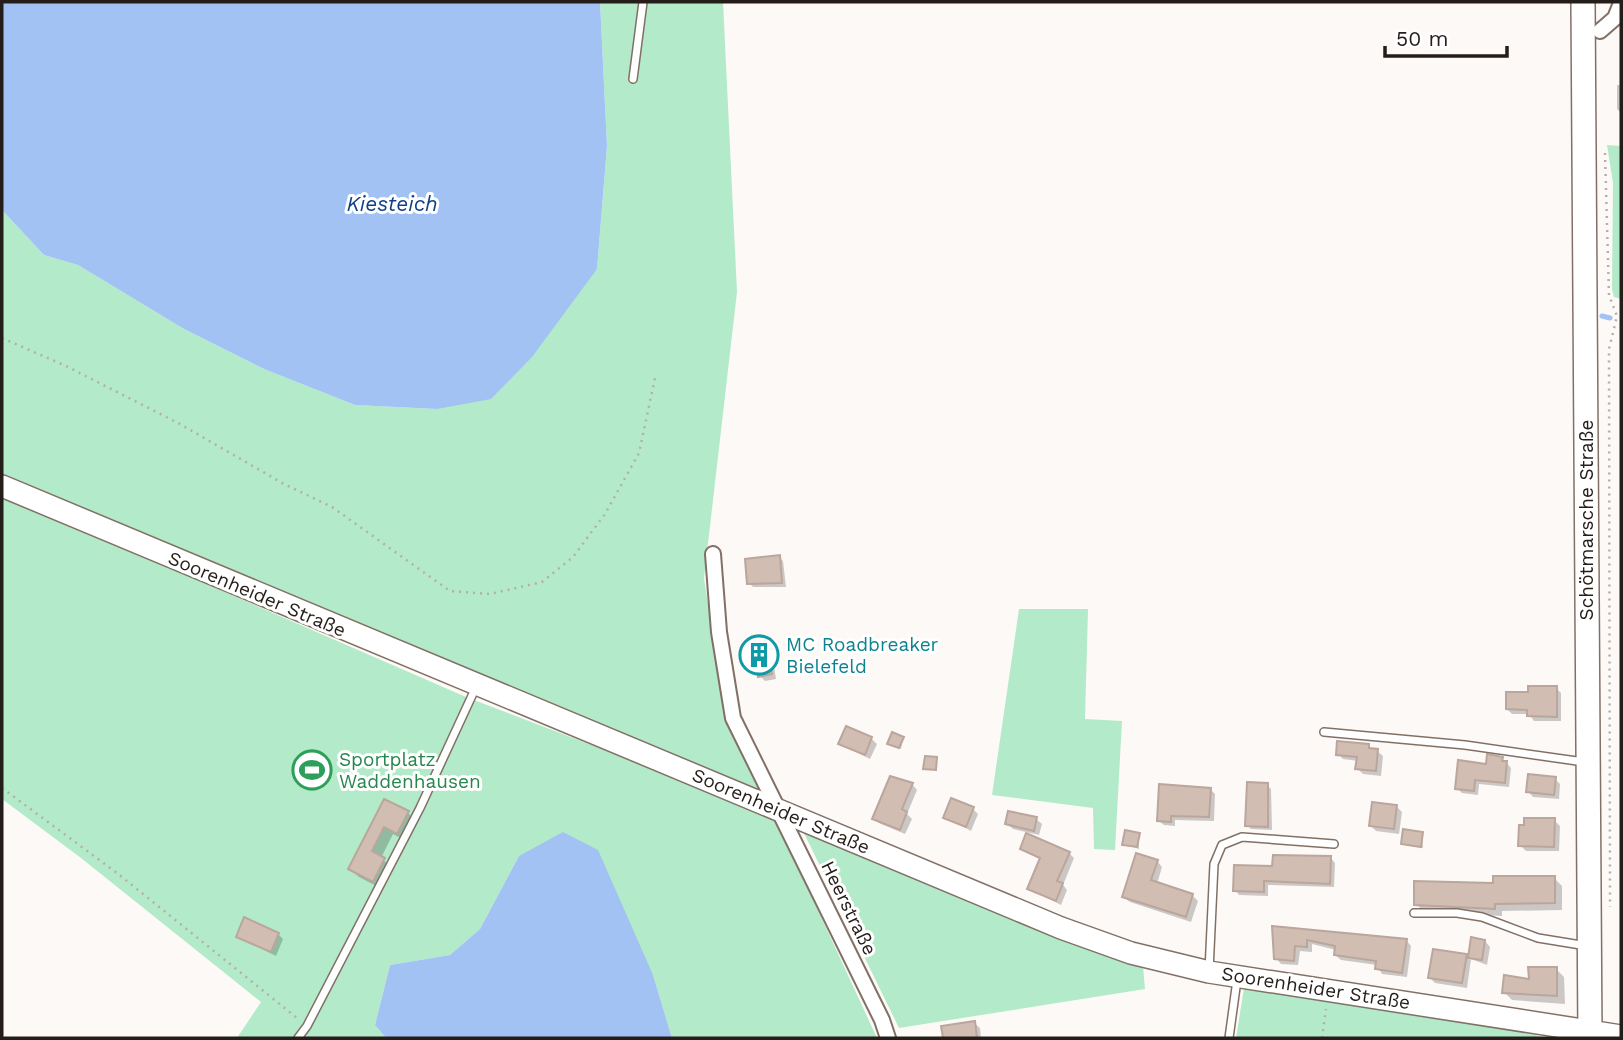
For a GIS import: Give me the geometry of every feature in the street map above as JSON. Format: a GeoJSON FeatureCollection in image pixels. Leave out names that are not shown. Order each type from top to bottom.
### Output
{"type":"FeatureCollection","features":[{"type":"Feature","properties":{"kind":"main road","name":"Schötmarsche Straße"},"geometry":{"type":"LineString","coordinates":[[1583,2],[1590,1034]]}},
{"type":"Feature","properties":{"kind":"main road","name":"Soorenheider Straße"},"geometry":{"type":"LineString","coordinates":[[3,491],[781,810],[1061,928],[1131,953],[1238,977],[1590,1034],[1621,1035]]}},
{"type":"Feature","properties":{"kind":"street"},"geometry":{"type":"LineString","coordinates":[[1600,31],[1615,18],[1621,3]]}},
{"type":"Feature","properties":{"kind":"street","name":"Heerstraße"},"geometry":{"type":"LineString","coordinates":[[713,554],[719,632],[733,718],[781,810],[882,1020],[888,1038]]}},
{"type":"Feature","properties":{"kind":"lane"},"geometry":{"type":"LineString","coordinates":[[634,79],[643,2]]}},
{"type":"Feature","properties":{"kind":"lane"},"geometry":{"type":"LineString","coordinates":[[298,1038],[307,1026],[421,808],[476,686]]}},
{"type":"Feature","properties":{"kind":"lane"},"geometry":{"type":"LineString","coordinates":[[1324,732],[1465,745],[1587,762]]}},
{"type":"Feature","properties":{"kind":"lane"},"geometry":{"type":"LineString","coordinates":[[1209,972],[1214,864],[1222,845],[1242,838],[1334,844]]}},
{"type":"Feature","properties":{"kind":"lane"},"geometry":{"type":"LineString","coordinates":[[1414,913],[1457,913],[1482,917],[1538,938],[1589,946]]}},
{"type":"Feature","properties":{"kind":"lane"},"geometry":{"type":"LineString","coordinates":[[1229,1038],[1238,977]]}},
{"type":"Feature","properties":{"kind":"path"},"geometry":{"type":"LineString","coordinates":[[1603,142],[1608,168],[1609,295],[1617,316],[1609,349],[1610,908]]}},
{"type":"Feature","properties":{"kind":"path"},"geometry":{"type":"LineString","coordinates":[[2,338],[112,389],[331,507],[450,591],[490,594],[542,582],[573,557],[605,514],[639,453],[655,377]]}},
{"type":"Feature","properties":{"kind":"path"},"geometry":{"type":"LineString","coordinates":[[2,788],[117,873],[307,1026]]}},
{"type":"Feature","properties":{"kind":"path"},"geometry":{"type":"LineString","coordinates":[[1322,1038],[1328,992]]}},
{"type":"Feature","properties":{"kind":"green space"},"geometry":{"type":"Polygon","coordinates":[[[600,2],[723,2],[737,292],[704,578],[724,711],[766,795],[2,475],[2,210],[44,255],[78,265],[184,329],[264,369],[355,405],[437,409],[597,269],[607,146],[600,2]]]}},
{"type":"Feature","properties":{"kind":"green space"},"geometry":{"type":"Polygon","coordinates":[[[1607,145],[1621,146],[1621,299],[1614,297],[1612,289],[1613,183],[1607,145]]]}},
{"type":"Feature","properties":{"kind":"green space"},"geometry":{"type":"Polygon","coordinates":[[[2,495],[466,697],[774,815],[877,1038],[672,1038],[653,975],[519,856],[480,929],[450,955],[390,965],[375,1025],[386,1038],[237,1038],[261,1002],[81,858],[2,799],[2,495]]]}},
{"type":"Feature","properties":{"kind":"green space"},"geometry":{"type":"Polygon","coordinates":[[[1019,609],[1088,609],[1085,719],[1122,721],[1115,850],[1094,849],[1093,808],[992,795],[1019,609]]]}},
{"type":"Feature","properties":{"kind":"green space"},"geometry":{"type":"Polygon","coordinates":[[[802,829],[1054,936],[1143,967],[1145,989],[899,1028],[802,829]]]}},
{"type":"Feature","properties":{"kind":"green space"},"geometry":{"type":"Polygon","coordinates":[[[1244,988],[1522,1030],[1544,1038],[1236,1038],[1244,988]]]}},
{"type":"Feature","properties":{"kind":"water","name":"Kiesteich"},"geometry":{"type":"Polygon","coordinates":[[[2,2],[600,2],[607,146],[597,269],[532,357],[491,399],[437,409],[355,405],[264,369],[184,329],[78,265],[44,255],[2,210],[2,2]]]}},
{"type":"Feature","properties":{"kind":"water"},"geometry":{"type":"Polygon","coordinates":[[[563,832],[598,850],[653,975],[672,1038],[386,1038],[375,1025],[390,965],[450,955],[480,929],[519,856],[563,832]]]}},
{"type":"Feature","properties":{"kind":"building"},"geometry":{"type":"Polygon","coordinates":[[[780,555],[782,583],[747,584],[745,559],[780,555]]]}},
{"type":"Feature","properties":{"kind":"building","name":"MC Roadbreaker Bielefeld"},"geometry":{"type":"Polygon","coordinates":[[[767,640],[772,674],[758,677],[757,669],[750,670],[746,644],[767,640]]]}},
{"type":"Feature","properties":{"kind":"building"},"geometry":{"type":"Polygon","coordinates":[[[1528,686],[1557,686],[1557,717],[1527,716],[1527,710],[1506,709],[1506,692],[1528,692],[1528,686]]]}},
{"type":"Feature","properties":{"kind":"building"},"geometry":{"type":"Polygon","coordinates":[[[846,726],[872,737],[865,755],[838,744],[846,726]]]}},
{"type":"Feature","properties":{"kind":"building"},"geometry":{"type":"Polygon","coordinates":[[[892,732],[904,737],[899,748],[887,744],[892,732]]]}},
{"type":"Feature","properties":{"kind":"building"},"geometry":{"type":"Polygon","coordinates":[[[1337,741],[1369,744],[1369,748],[1378,749],[1376,771],[1355,769],[1357,757],[1336,755],[1337,741]]]}},
{"type":"Feature","properties":{"kind":"building"},"geometry":{"type":"Polygon","coordinates":[[[1487,754],[1503,757],[1502,761],[1507,761],[1505,783],[1475,780],[1474,791],[1455,789],[1458,760],[1486,764],[1487,754]]]}},
{"type":"Feature","properties":{"kind":"building"},"geometry":{"type":"Polygon","coordinates":[[[925,756],[937,757],[936,770],[923,769],[925,756]]]}},
{"type":"Feature","properties":{"kind":"building"},"geometry":{"type":"Polygon","coordinates":[[[1528,774],[1556,777],[1554,795],[1526,792],[1528,774]]]}},
{"type":"Feature","properties":{"kind":"building"},"geometry":{"type":"Polygon","coordinates":[[[890,776],[913,783],[902,809],[907,812],[900,830],[872,819],[890,776]]]}},
{"type":"Feature","properties":{"kind":"building"},"geometry":{"type":"Polygon","coordinates":[[[1247,782],[1268,783],[1268,827],[1245,826],[1247,782]]]}},
{"type":"Feature","properties":{"kind":"building"},"geometry":{"type":"Polygon","coordinates":[[[1159,784],[1211,788],[1209,817],[1171,816],[1171,822],[1157,821],[1159,784]]]}},
{"type":"Feature","properties":{"kind":"building"},"geometry":{"type":"Polygon","coordinates":[[[951,798],[974,807],[966,827],[943,818],[951,798]]]}},
{"type":"Feature","properties":{"kind":"building"},"geometry":{"type":"Polygon","coordinates":[[[384,799],[409,811],[397,834],[384,827],[372,851],[385,858],[373,882],[348,869],[384,799]]]}},
{"type":"Feature","properties":{"kind":"building"},"geometry":{"type":"Polygon","coordinates":[[[1372,802],[1397,805],[1394,829],[1369,826],[1372,802]]]}},
{"type":"Feature","properties":{"kind":"building"},"geometry":{"type":"Polygon","coordinates":[[[1008,811],[1037,817],[1034,831],[1005,824],[1008,811]]]}},
{"type":"Feature","properties":{"kind":"building"},"geometry":{"type":"Polygon","coordinates":[[[1524,818],[1555,818],[1554,847],[1518,846],[1519,825],[1524,825],[1524,818]]]}},
{"type":"Feature","properties":{"kind":"building"},"geometry":{"type":"Polygon","coordinates":[[[1403,829],[1423,832],[1421,847],[1401,844],[1403,829]]]}},
{"type":"Feature","properties":{"kind":"building"},"geometry":{"type":"Polygon","coordinates":[[[1125,830],[1140,833],[1137,847],[1122,845],[1125,830]]]}},
{"type":"Feature","properties":{"kind":"building"},"geometry":{"type":"Polygon","coordinates":[[[1026,833],[1070,852],[1057,881],[1063,883],[1056,901],[1027,889],[1040,858],[1020,849],[1026,833]]]}},
{"type":"Feature","properties":{"kind":"building"},"geometry":{"type":"Polygon","coordinates":[[[1136,853],[1158,860],[1151,880],[1193,894],[1186,917],[1122,897],[1136,853]]]}},
{"type":"Feature","properties":{"kind":"building"},"geometry":{"type":"Polygon","coordinates":[[[1273,855],[1331,856],[1330,884],[1264,881],[1264,892],[1233,891],[1234,865],[1272,866],[1273,855]]]}},
{"type":"Feature","properties":{"kind":"building"},"geometry":{"type":"Polygon","coordinates":[[[1493,876],[1555,876],[1555,903],[1495,904],[1495,909],[1414,905],[1414,881],[1493,883],[1493,876]]]}},
{"type":"Feature","properties":{"kind":"building"},"geometry":{"type":"Polygon","coordinates":[[[244,917],[279,933],[271,952],[236,937],[244,917]]]}},
{"type":"Feature","properties":{"kind":"building"},"geometry":{"type":"Polygon","coordinates":[[[1272,926],[1407,939],[1402,973],[1375,969],[1376,961],[1334,955],[1335,946],[1307,940],[1307,947],[1295,946],[1294,961],[1274,959],[1272,926]]]}},
{"type":"Feature","properties":{"kind":"building"},"geometry":{"type":"Polygon","coordinates":[[[1471,937],[1485,940],[1482,960],[1468,958],[1471,937]]]}},
{"type":"Feature","properties":{"kind":"building"},"geometry":{"type":"Polygon","coordinates":[[[1433,949],[1467,954],[1462,983],[1428,978],[1433,949]]]}},
{"type":"Feature","properties":{"kind":"building"},"geometry":{"type":"Polygon","coordinates":[[[1528,967],[1557,967],[1557,996],[1502,993],[1504,975],[1529,979],[1528,967]]]}},
{"type":"Feature","properties":{"kind":"building"},"geometry":{"type":"Polygon","coordinates":[[[975,1021],[977,1038],[943,1038],[941,1026],[975,1021]]]}},
{"type":"Feature","properties":{"kind":"waterway"},"geometry":{"type":"LineString","coordinates":[[1602,316],[1610,318]]}},
{"type":"Feature","properties":{"kind":"place","name":"MC Roadbreaker Bielefeld"},"geometry":{"type":"Point","coordinates":[759,655]}},
{"type":"Feature","properties":{"kind":"place","name":"Sportplatz Waddenhausen"},"geometry":{"type":"Point","coordinates":[312,770]}}]}
